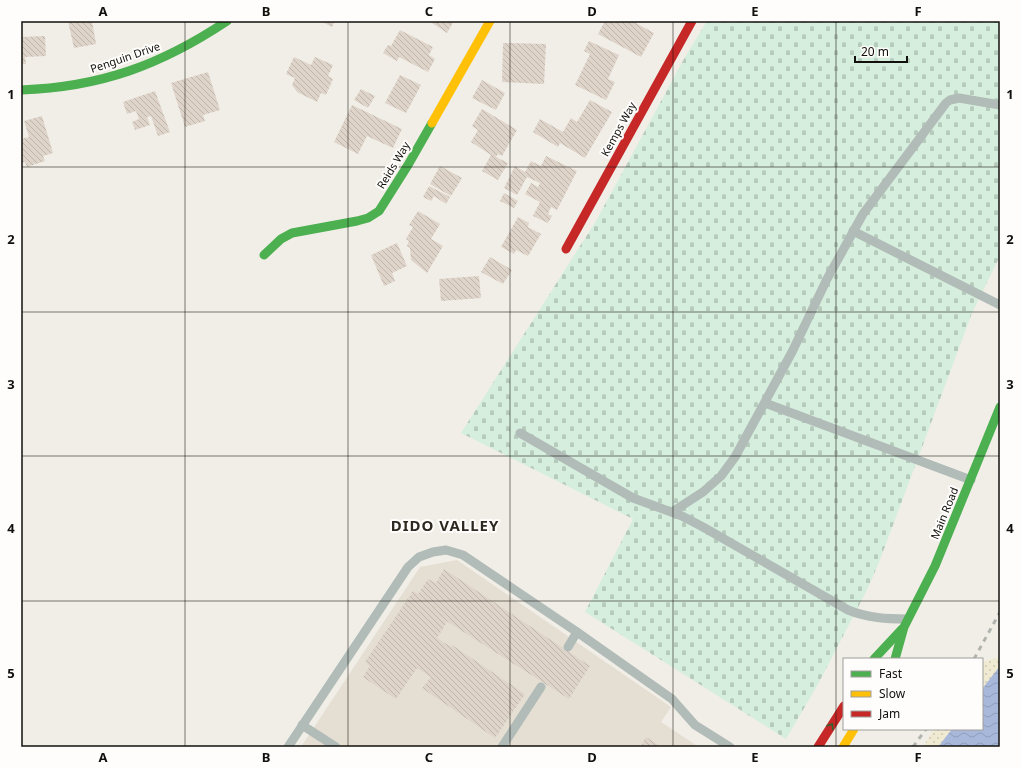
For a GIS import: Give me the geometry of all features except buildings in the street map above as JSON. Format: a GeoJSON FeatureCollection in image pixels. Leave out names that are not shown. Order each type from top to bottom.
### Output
{"type":"FeatureCollection","features":[{"type":"Feature","properties":{"kind":"street","name":"Penguin Drive"},"geometry":{"type":"LineString","coordinates":[[21,90],[52,89],[82,84],[122,74],[154,62],[188,46],[227,21]]}},
{"type":"Feature","properties":{"kind":"street","name":"Reids Way"},"geometry":{"type":"LineString","coordinates":[[264,256],[281,239],[292,233],[357,221],[368,218],[379,211],[408,165],[490,21]]}},
{"type":"Feature","properties":{"kind":"street","name":"Kemps Way"},"geometry":{"type":"LineString","coordinates":[[566,249],[692,21]]}},
{"type":"Feature","properties":{"kind":"street","name":"Main Road"},"geometry":{"type":"LineString","coordinates":[[896,658],[906,623],[935,566],[1000,406]]}},
{"type":"Feature","properties":{"kind":"street","name":"Main Road"},"geometry":{"type":"LineString","coordinates":[[875,658],[906,623]]}},
{"type":"Feature","properties":{"kind":"street"},"geometry":{"type":"LineString","coordinates":[[818,747],[843,708]]}},
{"type":"Feature","properties":{"kind":"street"},"geometry":{"type":"LineString","coordinates":[[843,747],[853,730]]}},
{"type":"Feature","properties":{"kind":"lane"},"geometry":{"type":"LineString","coordinates":[[672,512],[703,492],[721,476],[735,457],[792,352],[827,280],[863,214],[946,103],[959,98],[1000,105]]}},
{"type":"Feature","properties":{"kind":"lane"},"geometry":{"type":"LineString","coordinates":[[853,232],[1000,305]]}},
{"type":"Feature","properties":{"kind":"lane"},"geometry":{"type":"LineString","coordinates":[[765,403],[971,480]]}},
{"type":"Feature","properties":{"kind":"lane"},"geometry":{"type":"LineString","coordinates":[[520,433],[633,498],[672,512],[703,527],[848,610],[861,615],[906,623]]}},
{"type":"Feature","properties":{"kind":"lane"},"geometry":{"type":"LineString","coordinates":[[288,747],[408,567],[419,557],[446,550],[463,554],[577,632],[672,699],[695,726],[730,747]]}},
{"type":"Feature","properties":{"kind":"lane"},"geometry":{"type":"LineString","coordinates":[[568,647],[577,632]]}},
{"type":"Feature","properties":{"kind":"lane"},"geometry":{"type":"LineString","coordinates":[[502,747],[541,687]]}},
{"type":"Feature","properties":{"kind":"lane"},"geometry":{"type":"LineString","coordinates":[[302,725],[336,747]]}},
{"type":"Feature","properties":{"kind":"shaded area"},"geometry":{"type":"Polygon","coordinates":[[[457,560],[671,707],[661,722],[699,747],[301,747],[420,567],[457,560]]]}},
{"type":"Feature","properties":{"kind":"sand"},"geometry":{"type":"Polygon","coordinates":[[[1000,657],[1000,747],[923,747],[933,730],[983,730],[983,662],[1000,657]]]}},
{"type":"Feature","properties":{"kind":"green space"},"geometry":{"type":"Polygon","coordinates":[[[707,21],[1000,21],[1000,256],[972,313],[878,565],[865,594],[817,686],[786,739],[585,612],[633,519],[461,433],[596,221],[685,57],[707,21]]]}},
{"type":"Feature","properties":{"kind":"water"},"geometry":{"type":"Polygon","coordinates":[[[1000,666],[1000,747],[938,747],[951,730],[983,730],[983,688],[1000,666]]]}},
{"type":"Feature","properties":{"kind":"railway"},"geometry":{"type":"LineString","coordinates":[[975,658],[1000,612]]}},
{"type":"Feature","properties":{"kind":"railway"},"geometry":{"type":"LineString","coordinates":[[913,747],[925,730]]}},
{"type":"Feature","properties":{"kind":"traffic: fast"},"geometry":{"type":"LineString","coordinates":[[21,90],[78,84],[129,71],[178,50],[227,21]]}},
{"type":"Feature","properties":{"kind":"traffic: fast"},"geometry":{"type":"LineString","coordinates":[[264,255],[281,239],[292,233],[357,221],[368,218],[379,211],[432,123]]}},
{"type":"Feature","properties":{"kind":"traffic: fast"},"geometry":{"type":"LineString","coordinates":[[895,658],[904,627],[935,566],[1000,407]]}},
{"type":"Feature","properties":{"kind":"traffic: fast"},"geometry":{"type":"LineString","coordinates":[[875,658],[902,629]]}},
{"type":"Feature","properties":{"kind":"traffic: slow"},"geometry":{"type":"LineString","coordinates":[[432,123],[490,21]]}},
{"type":"Feature","properties":{"kind":"traffic: slow"},"geometry":{"type":"LineString","coordinates":[[843,747],[853,730]]}},
{"type":"Feature","properties":{"kind":"traffic: jam"},"geometry":{"type":"LineString","coordinates":[[566,249],[692,21]]}},
{"type":"Feature","properties":{"kind":"traffic: jam"},"geometry":{"type":"LineString","coordinates":[[818,747],[843,708]]}},
{"type":"Feature","properties":{"kind":"district","name":"DIDO VALLEY"},"geometry":{"type":"Point","coordinates":[445,525]}}]}
